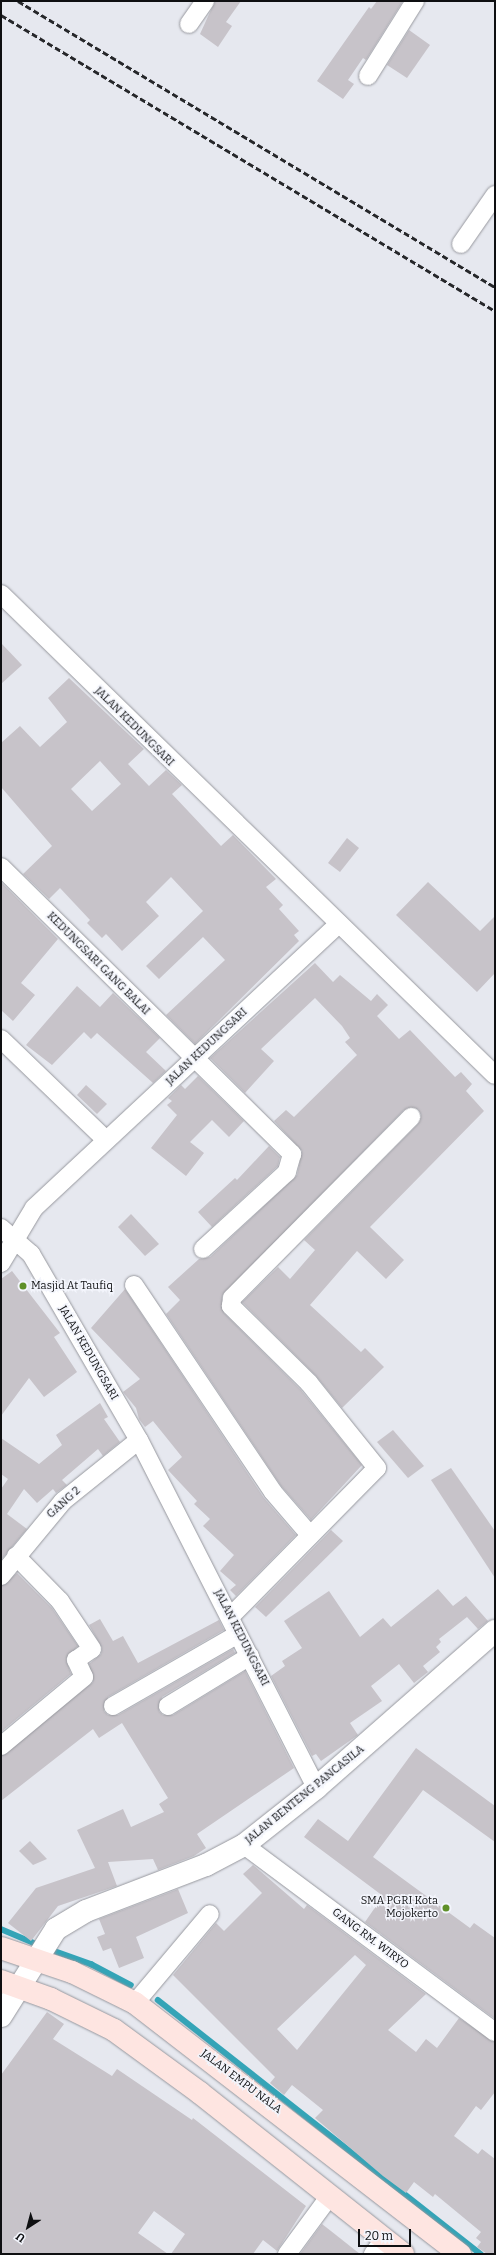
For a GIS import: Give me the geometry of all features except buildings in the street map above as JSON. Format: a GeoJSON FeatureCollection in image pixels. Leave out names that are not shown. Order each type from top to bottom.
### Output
{"type":"FeatureCollection","features":[{"type":"Feature","properties":{"kind":"main road","name":"JALAN EMPU NALA"},"geometry":{"type":"LineString","coordinates":[[1,1948],[41,1951],[135,2003],[460,2254]]}},
{"type":"Feature","properties":{"kind":"main road"},"geometry":{"type":"LineString","coordinates":[[10,1984],[114,2030],[200,2093],[329,2197],[378,2247],[402,2254]]}},
{"type":"Feature","properties":{"kind":"street"},"geometry":{"type":"LineString","coordinates":[[189,24],[205,1]]}},
{"type":"Feature","properties":{"kind":"street"},"geometry":{"type":"LineString","coordinates":[[368,76],[415,1]]}},
{"type":"Feature","properties":{"kind":"street"},"geometry":{"type":"LineString","coordinates":[[461,244],[495,195]]}},
{"type":"Feature","properties":{"kind":"street","name":"JALAN KEDUNGSARI"},"geometry":{"type":"LineString","coordinates":[[1,594],[495,1076]]}},
{"type":"Feature","properties":{"kind":"street","name":"KEDUNGSARI GANG BALAI"},"geometry":{"type":"LineString","coordinates":[[1,867],[195,1060],[288,1148],[293,1159],[287,1172],[203,1249]]}},
{"type":"Feature","properties":{"kind":"street","name":"JALAN KEDUNGSARI"},"geometry":{"type":"LineString","coordinates":[[316,1788],[139,1440],[31,1254],[16,1241],[34,1208],[105,1139],[195,1060],[339,924]]}},
{"type":"Feature","properties":{"kind":"street"},"geometry":{"type":"LineString","coordinates":[[1,1039],[105,1139]]}},
{"type":"Feature","properties":{"kind":"street"},"geometry":{"type":"LineString","coordinates":[[230,1617],[377,1468],[309,1383],[231,1302],[411,1117]]}},
{"type":"Feature","properties":{"kind":"street"},"geometry":{"type":"LineString","coordinates":[[1,1228],[16,1241],[1,1263]]}},
{"type":"Feature","properties":{"kind":"street"},"geometry":{"type":"LineString","coordinates":[[134,1285],[273,1492],[310,1535]]}},
{"type":"Feature","properties":{"kind":"street","name":"GANG 2"},"geometry":{"type":"LineString","coordinates":[[1,1576],[63,1501],[139,1440]]}},
{"type":"Feature","properties":{"kind":"street"},"geometry":{"type":"LineString","coordinates":[[1,1746],[84,1677],[76,1660],[92,1649],[64,1607],[16,1556]]}},
{"type":"Feature","properties":{"kind":"street","name":"JALAN BENTENG PANCASILA"},"geometry":{"type":"LineString","coordinates":[[1,2016],[10,1984],[41,1951],[56,1929],[86,1911],[206,1866],[244,1845],[316,1788],[495,1631]]}},
{"type":"Feature","properties":{"kind":"street"},"geometry":{"type":"LineString","coordinates":[[113,1706],[238,1634]]}},
{"type":"Feature","properties":{"kind":"street"},"geometry":{"type":"LineString","coordinates":[[168,1706],[250,1656]]}},
{"type":"Feature","properties":{"kind":"street","name":"GANG RM. WIRYO"},"geometry":{"type":"LineString","coordinates":[[244,1845],[495,2032]]}},
{"type":"Feature","properties":{"kind":"street"},"geometry":{"type":"LineString","coordinates":[[135,2003],[210,1914]]}},
{"type":"Feature","properties":{"kind":"street"},"geometry":{"type":"LineString","coordinates":[[287,2254],[329,2197]]}},
{"type":"Feature","properties":{"kind":"waterway"},"geometry":{"type":"LineString","coordinates":[[1,1929],[41,1946]]}},
{"type":"Feature","properties":{"kind":"waterway"},"geometry":{"type":"LineString","coordinates":[[49,1949],[91,1964],[131,1985]]}},
{"type":"Feature","properties":{"kind":"waterway"},"geometry":{"type":"LineString","coordinates":[[158,2000],[481,2254]]}},
{"type":"Feature","properties":{"kind":"railway"},"geometry":{"type":"LineString","coordinates":[[18,1],[495,287]]}},
{"type":"Feature","properties":{"kind":"railway"},"geometry":{"type":"LineString","coordinates":[[1,15],[495,311]]}},
{"type":"Feature","properties":{"kind":"place","name":"Masjid At Taufiq"},"geometry":{"type":"Point","coordinates":[23,1286]}},
{"type":"Feature","properties":{"kind":"place","name":"SMA PGRI Kota Mojokerto"},"geometry":{"type":"Point","coordinates":[446,1908]}}]}
